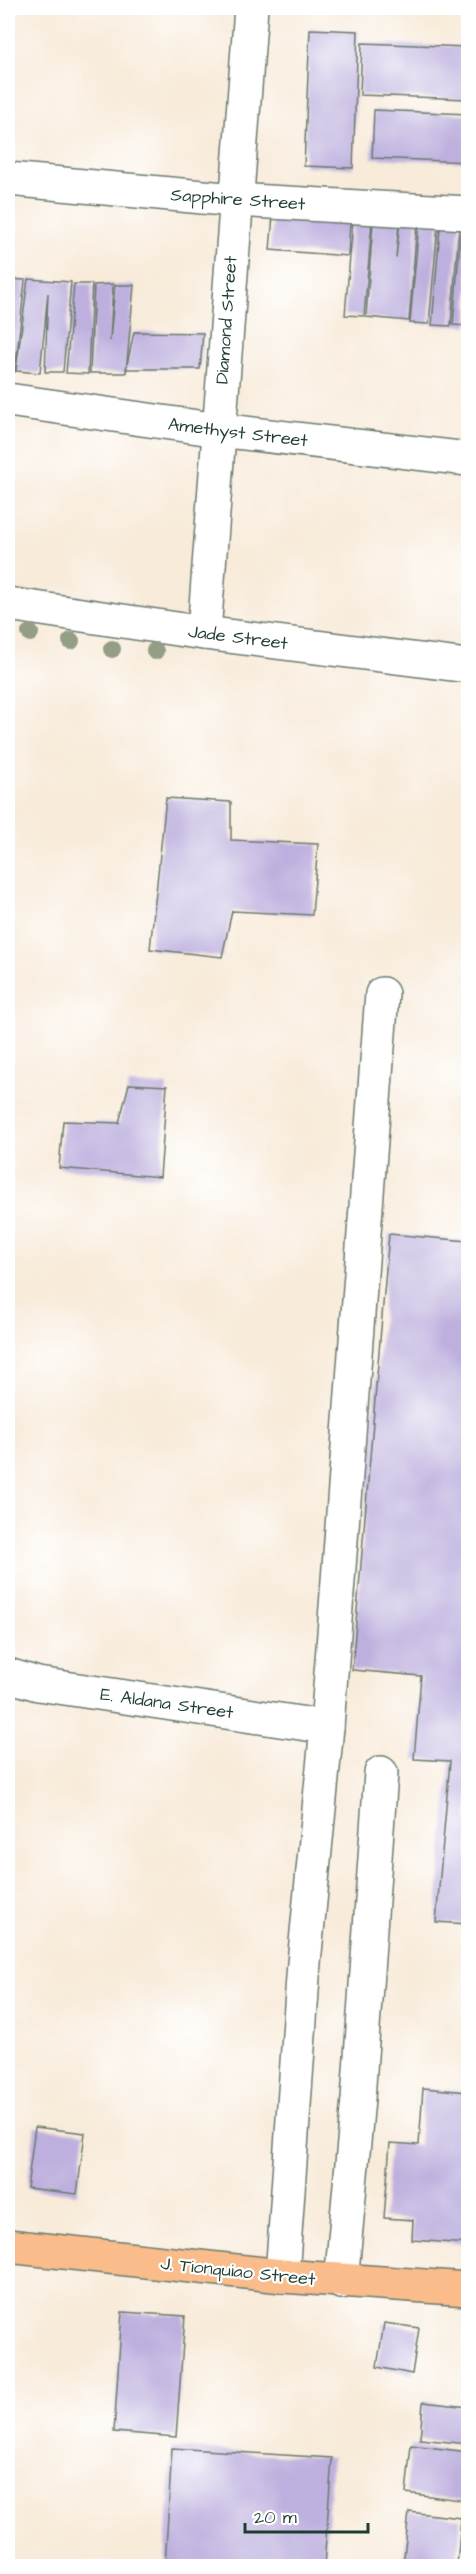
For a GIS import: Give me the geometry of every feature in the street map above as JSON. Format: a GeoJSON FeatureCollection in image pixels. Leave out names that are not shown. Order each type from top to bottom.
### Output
{"type":"FeatureCollection","features":[{"type":"Feature","properties":{"kind":"main road","name":"J. Tionquiao Street"},"geometry":{"type":"LineString","coordinates":[[8,2246],[341,2282],[468,2289]]}},
{"type":"Feature","properties":{"kind":"street","name":"Diamond Street"},"geometry":{"type":"LineString","coordinates":[[204,633],[251,8]]}},
{"type":"Feature","properties":{"kind":"street","name":"Sapphire Street"},"geometry":{"type":"LineString","coordinates":[[8,179],[235,200],[468,213]]}},
{"type":"Feature","properties":{"kind":"street","name":"Amethyst Street"},"geometry":{"type":"LineString","coordinates":[[8,400],[219,430],[468,459]]}},
{"type":"Feature","properties":{"kind":"street","name":"Jade Street"},"geometry":{"type":"LineString","coordinates":[[8,604],[204,633],[468,666]]}},
{"type":"Feature","properties":{"kind":"street"},"geometry":{"type":"LineString","coordinates":[[282,2276],[304,1963],[327,1727],[381,994]]}},
{"type":"Feature","properties":{"kind":"street","name":"E. Aldana Street"},"geometry":{"type":"LineString","coordinates":[[8,1675],[38,1684],[327,1727]]}},
{"type":"Feature","properties":{"kind":"street"},"geometry":{"type":"LineString","coordinates":[[341,2282],[358,2099],[381,1773]]}},
{"type":"Feature","properties":{"kind":"building"},"geometry":{"type":"Polygon","coordinates":[[[310,29],[358,31],[353,168],[304,166],[310,29]]]}},
{"type":"Feature","properties":{"kind":"building"},"geometry":{"type":"Polygon","coordinates":[[[362,43],[468,47],[468,99],[360,95],[362,43]]]}},
{"type":"Feature","properties":{"kind":"building"},"geometry":{"type":"Polygon","coordinates":[[[374,110],[468,114],[468,162],[372,158],[374,110]]]}},
{"type":"Feature","properties":{"kind":"building"},"geometry":{"type":"Polygon","coordinates":[[[354,208],[373,210],[364,316],[345,315],[354,208]]]}},
{"type":"Feature","properties":{"kind":"building"},"geometry":{"type":"Polygon","coordinates":[[[351,210],[348,256],[270,250],[273,215],[351,210]]]}},
{"type":"Feature","properties":{"kind":"building"},"geometry":{"type":"Polygon","coordinates":[[[374,210],[400,212],[396,258],[401,212],[418,213],[409,321],[366,317],[374,210]]]}},
{"type":"Feature","properties":{"kind":"building"},"geometry":{"type":"Polygon","coordinates":[[[420,213],[439,215],[429,324],[410,323],[420,213]]]}},
{"type":"Feature","properties":{"kind":"building"},"geometry":{"type":"Polygon","coordinates":[[[441,216],[460,217],[451,326],[432,325],[441,216]]]}},
{"type":"Feature","properties":{"kind":"building"},"geometry":{"type":"Polygon","coordinates":[[[462,218],[468,218],[468,326],[453,325],[462,218]]]}},
{"type":"Feature","properties":{"kind":"building"},"geometry":{"type":"Polygon","coordinates":[[[8,279],[25,280],[15,372],[8,371],[8,279]]]}},
{"type":"Feature","properties":{"kind":"building"},"geometry":{"type":"Polygon","coordinates":[[[28,279],[71,282],[63,372],[45,372],[48,293],[40,373],[16,371],[28,279]]]}},
{"type":"Feature","properties":{"kind":"building"},"geometry":{"type":"Polygon","coordinates":[[[74,284],[92,284],[88,374],[66,373],[74,284]]]}},
{"type":"Feature","properties":{"kind":"building"},"geometry":{"type":"Polygon","coordinates":[[[113,284],[110,341],[115,285],[134,285],[126,373],[90,373],[94,285],[113,284]]]}},
{"type":"Feature","properties":{"kind":"building"},"geometry":{"type":"Polygon","coordinates":[[[134,332],[203,333],[200,369],[126,369],[134,332]]]}},
{"type":"Feature","properties":{"kind":"building"},"geometry":{"type":"Polygon","coordinates":[[[166,798],[231,802],[231,840],[318,844],[312,915],[232,911],[222,957],[150,949],[166,798]]]}},
{"type":"Feature","properties":{"kind":"building"},"geometry":{"type":"Polygon","coordinates":[[[129,1084],[167,1086],[160,1177],[59,1168],[63,1121],[119,1123],[129,1084]]]}},
{"type":"Feature","properties":{"kind":"building"},"geometry":{"type":"Polygon","coordinates":[[[389,1234],[468,1241],[468,1924],[436,1922],[450,1761],[414,1759],[421,1676],[352,1670],[389,1234]]]}},
{"type":"Feature","properties":{"kind":"building"},"geometry":{"type":"Polygon","coordinates":[[[423,2088],[468,2092],[468,2244],[412,2240],[413,2220],[384,2218],[390,2143],[419,2145],[423,2088]]]}},
{"type":"Feature","properties":{"kind":"building"},"geometry":{"type":"Polygon","coordinates":[[[35,2127],[85,2133],[77,2194],[27,2188],[35,2127]]]}},
{"type":"Feature","properties":{"kind":"building"},"geometry":{"type":"Polygon","coordinates":[[[122,2312],[185,2316],[176,2437],[114,2432],[122,2312]]]}},
{"type":"Feature","properties":{"kind":"building"},"geometry":{"type":"Polygon","coordinates":[[[384,2323],[419,2328],[412,2374],[377,2367],[384,2323]]]}},
{"type":"Feature","properties":{"kind":"building"},"geometry":{"type":"Polygon","coordinates":[[[423,2402],[468,2407],[468,2444],[420,2439],[423,2402]]]}},
{"type":"Feature","properties":{"kind":"building"},"geometry":{"type":"Polygon","coordinates":[[[411,2445],[468,2452],[468,2501],[406,2493],[411,2445]]]}},
{"type":"Feature","properties":{"kind":"building"},"geometry":{"type":"Polygon","coordinates":[[[172,2448],[332,2458],[324,2566],[165,2566],[172,2448]]]}},
{"type":"Feature","properties":{"kind":"building"},"geometry":{"type":"Polygon","coordinates":[[[409,2512],[461,2518],[457,2566],[403,2566],[409,2512]]]}}]}
